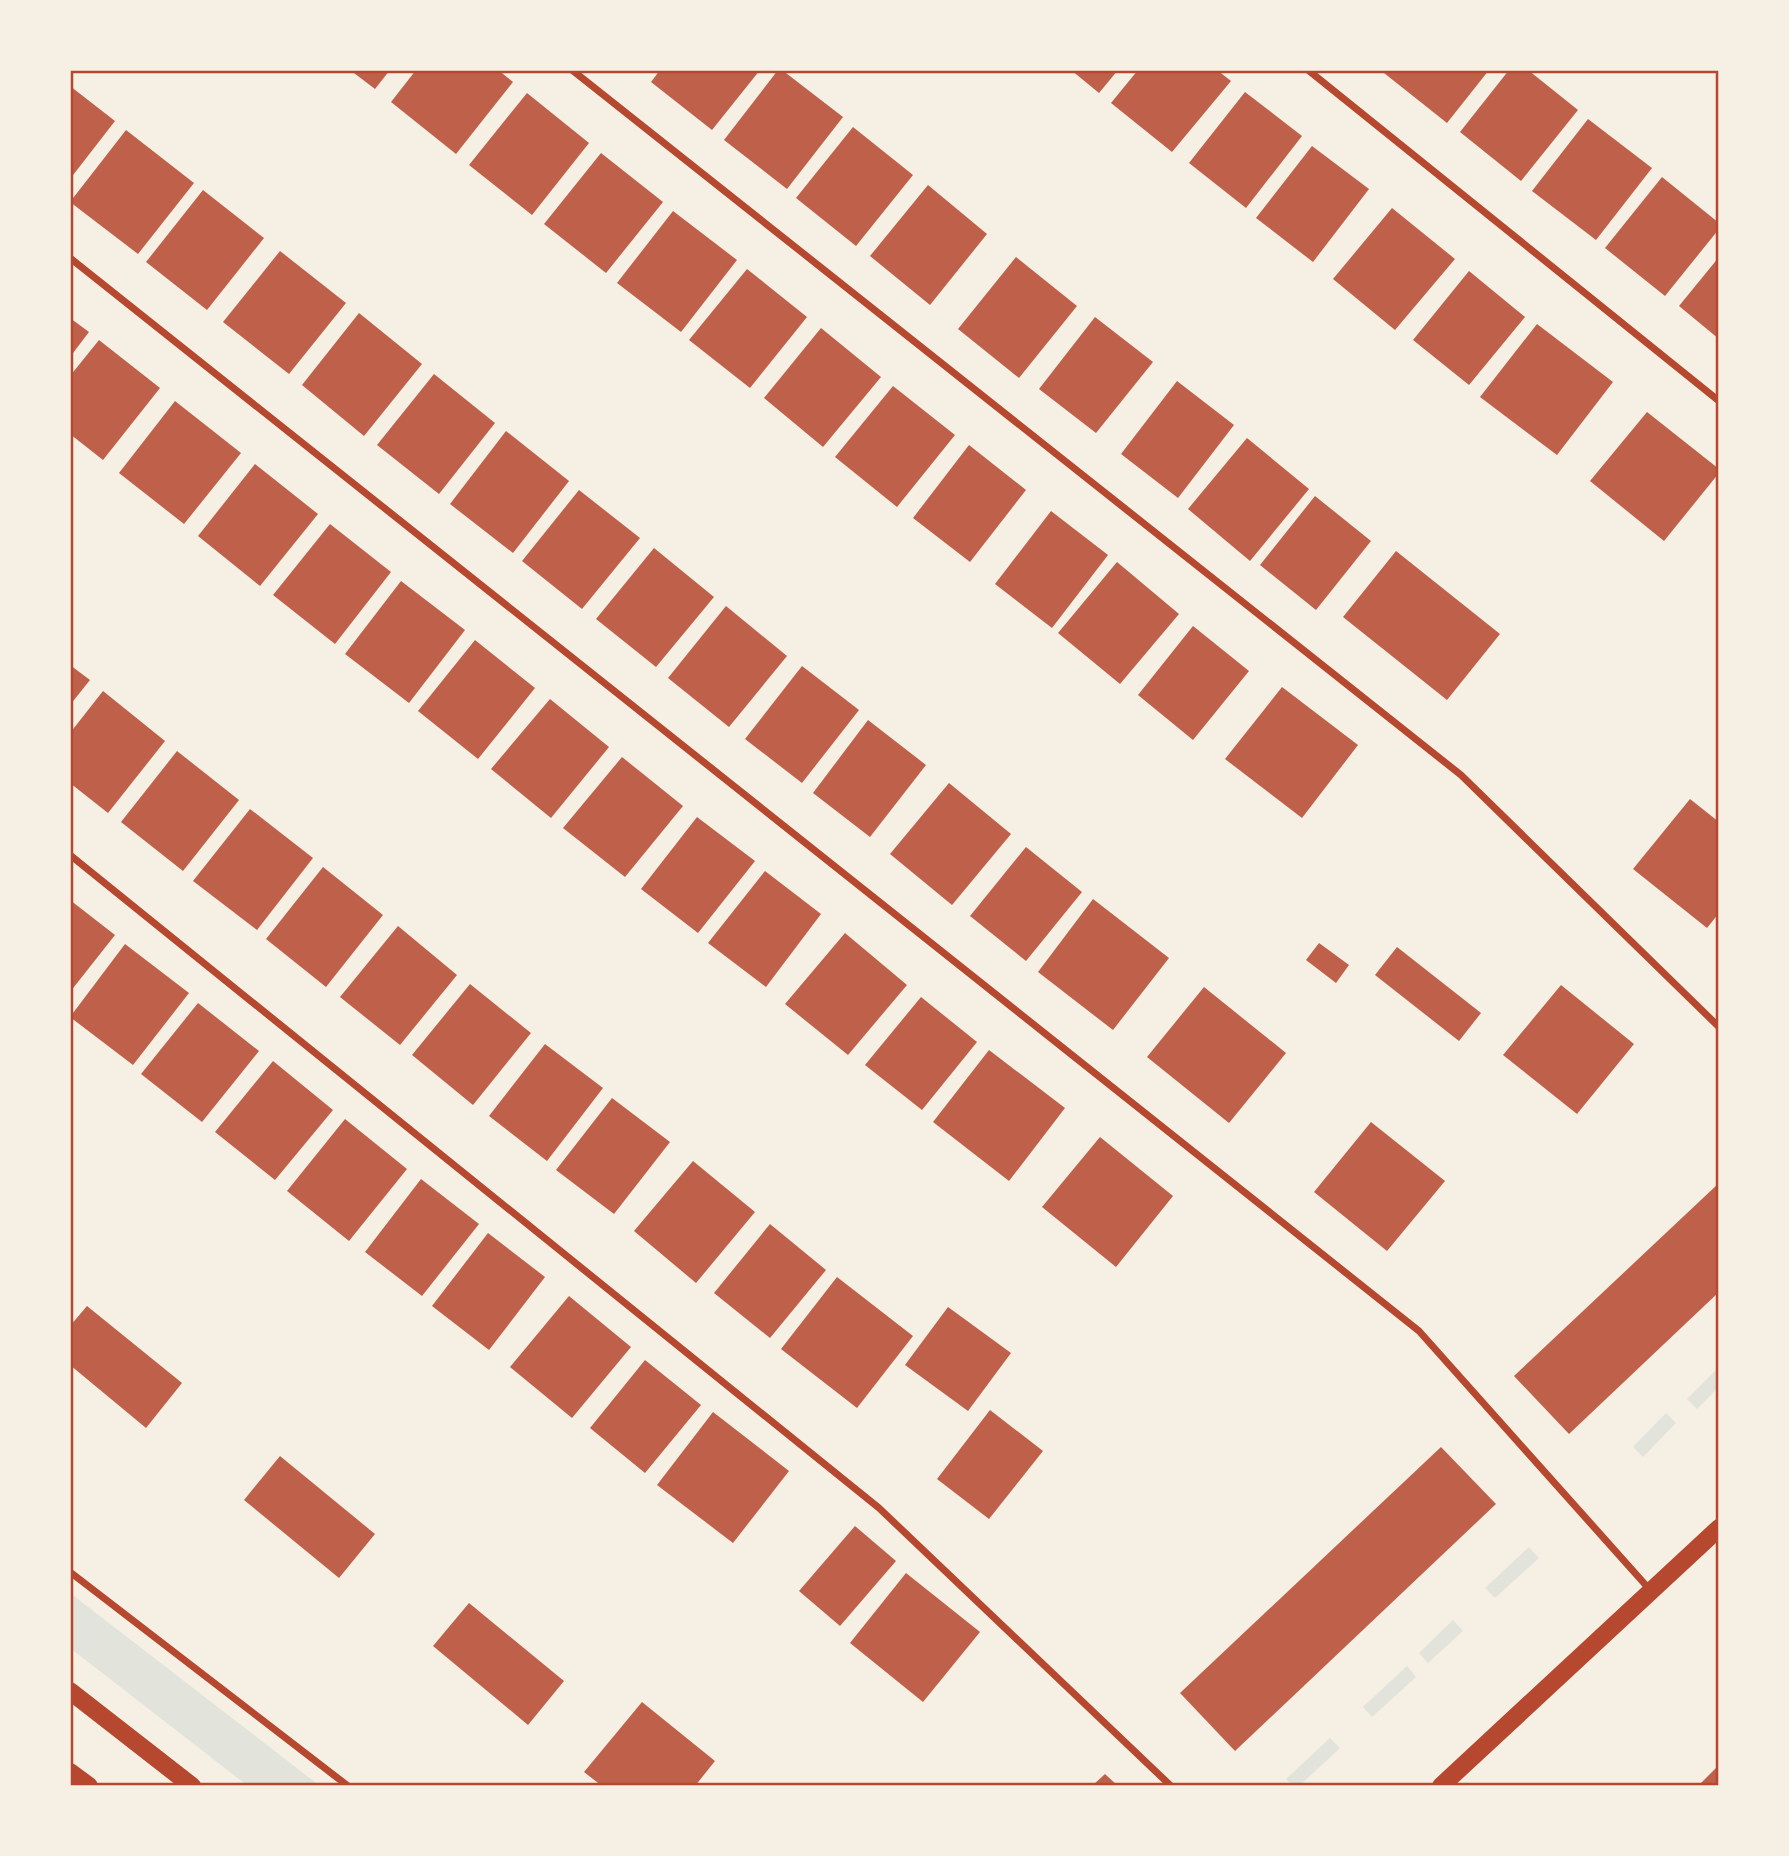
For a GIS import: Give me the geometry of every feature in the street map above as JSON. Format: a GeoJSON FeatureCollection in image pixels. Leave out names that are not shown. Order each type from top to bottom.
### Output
{"type":"FeatureCollection","features":[{"type":"Feature","properties":{"kind":"main road"},"geometry":{"type":"LineString","coordinates":[[1441,1786],[1719,1528]]}},
{"type":"Feature","properties":{"kind":"main road"},"geometry":{"type":"LineString","coordinates":[[70,1691],[192,1786]]}},
{"type":"Feature","properties":{"kind":"main road"},"geometry":{"type":"LineString","coordinates":[[70,1772],[89,1786]]}},
{"type":"Feature","properties":{"kind":"street"},"geometry":{"type":"LineString","coordinates":[[572,70],[1461,775],[1718,1027]]}},
{"type":"Feature","properties":{"kind":"street"},"geometry":{"type":"LineString","coordinates":[[1308,70],[1719,401]]}},
{"type":"Feature","properties":{"kind":"street"},"geometry":{"type":"LineString","coordinates":[[70,258],[1419,1331],[1651,1591]]}},
{"type":"Feature","properties":{"kind":"street"},"geometry":{"type":"LineString","coordinates":[[70,855],[879,1508],[1171,1786]]}},
{"type":"Feature","properties":{"kind":"street"},"geometry":{"type":"LineString","coordinates":[[70,1572],[348,1786]]}},
{"type":"Feature","properties":{"kind":"shaded area"},"geometry":{"type":"Polygon","coordinates":[[[1719,1367],[1719,1387],[1697,1409],[1687,1399],[1719,1367]]]}},
{"type":"Feature","properties":{"kind":"shaded area"},"geometry":{"type":"Polygon","coordinates":[[[1666,1413],[1676,1423],[1643,1457],[1633,1447],[1666,1413]]]}},
{"type":"Feature","properties":{"kind":"shaded area"},"geometry":{"type":"Polygon","coordinates":[[[1529,1547],[1539,1558],[1495,1598],[1485,1588],[1529,1547]]]}},
{"type":"Feature","properties":{"kind":"shaded area"},"geometry":{"type":"Polygon","coordinates":[[[70,1593],[320,1786],[248,1786],[70,1648],[70,1593]]]}},
{"type":"Feature","properties":{"kind":"shaded area"},"geometry":{"type":"Polygon","coordinates":[[[1453,1620],[1463,1631],[1428,1663],[1419,1653],[1453,1620]]]}},
{"type":"Feature","properties":{"kind":"shaded area"},"geometry":{"type":"Polygon","coordinates":[[[1407,1666],[1416,1677],[1372,1717],[1363,1707],[1407,1666]]]}},
{"type":"Feature","properties":{"kind":"shaded area"},"geometry":{"type":"Polygon","coordinates":[[[1330,1738],[1340,1748],[1299,1786],[1293,1786],[1286,1779],[1330,1738]]]}},
{"type":"Feature","properties":{"kind":"building"},"geometry":{"type":"Polygon","coordinates":[[[350,70],[390,70],[375,89],[350,70]]]}},
{"type":"Feature","properties":{"kind":"building"},"geometry":{"type":"Polygon","coordinates":[[[416,70],[498,70],[513,82],[456,154],[391,102],[416,70]]]}},
{"type":"Feature","properties":{"kind":"building"},"geometry":{"type":"Polygon","coordinates":[[[660,70],[760,70],[712,130],[651,82],[660,70]]]}},
{"type":"Feature","properties":{"kind":"building"},"geometry":{"type":"Polygon","coordinates":[[[778,70],[782,70],[843,117],[787,189],[724,140],[778,70]]]}},
{"type":"Feature","properties":{"kind":"building"},"geometry":{"type":"Polygon","coordinates":[[[1071,70],[1118,70],[1099,93],[1071,70]]]}},
{"type":"Feature","properties":{"kind":"building"},"geometry":{"type":"Polygon","coordinates":[[[1138,70],[1217,70],[1231,81],[1172,152],[1111,103],[1138,70]]]}},
{"type":"Feature","properties":{"kind":"building"},"geometry":{"type":"Polygon","coordinates":[[[1387,70],[1489,70],[1447,123],[1384,73],[1387,70]]]}},
{"type":"Feature","properties":{"kind":"building"},"geometry":{"type":"Polygon","coordinates":[[[1509,70],[1528,70],[1578,110],[1521,181],[1460,132],[1509,70]]]}},
{"type":"Feature","properties":{"kind":"building"},"geometry":{"type":"Polygon","coordinates":[[[70,86],[115,121],[70,179],[70,86]]]}},
{"type":"Feature","properties":{"kind":"building"},"geometry":{"type":"Polygon","coordinates":[[[1245,92],[1302,136],[1246,208],[1189,163],[1245,92]]]}},
{"type":"Feature","properties":{"kind":"building"},"geometry":{"type":"Polygon","coordinates":[[[527,93],[589,143],[532,215],[469,165],[527,93]]]}},
{"type":"Feature","properties":{"kind":"building"},"geometry":{"type":"Polygon","coordinates":[[[1588,119],[1652,168],[1596,240],[1532,191],[1588,119]]]}},
{"type":"Feature","properties":{"kind":"building"},"geometry":{"type":"Polygon","coordinates":[[[853,127],[913,175],[856,246],[796,198],[853,127]]]}},
{"type":"Feature","properties":{"kind":"building"},"geometry":{"type":"Polygon","coordinates":[[[126,130],[194,183],[138,254],[70,202],[126,130]]]}},
{"type":"Feature","properties":{"kind":"building"},"geometry":{"type":"Polygon","coordinates":[[[1312,146],[1369,189],[1313,262],[1256,218],[1312,146]]]}},
{"type":"Feature","properties":{"kind":"building"},"geometry":{"type":"Polygon","coordinates":[[[601,153],[663,202],[606,273],[544,224],[601,153]]]}},
{"type":"Feature","properties":{"kind":"building"},"geometry":{"type":"Polygon","coordinates":[[[1662,177],[1719,223],[1719,229],[1665,296],[1605,248],[1662,177]]]}},
{"type":"Feature","properties":{"kind":"building"},"geometry":{"type":"Polygon","coordinates":[[[928,185],[987,234],[930,305],[870,256],[928,185]]]}},
{"type":"Feature","properties":{"kind":"building"},"geometry":{"type":"Polygon","coordinates":[[[203,190],[264,238],[207,310],[146,262],[203,190]]]}},
{"type":"Feature","properties":{"kind":"building"},"geometry":{"type":"Polygon","coordinates":[[[1392,208],[1455,259],[1395,330],[1333,279],[1392,208]]]}},
{"type":"Feature","properties":{"kind":"building"},"geometry":{"type":"Polygon","coordinates":[[[673,211],[737,260],[681,332],[617,283],[673,211]]]}},
{"type":"Feature","properties":{"kind":"building"},"geometry":{"type":"Polygon","coordinates":[[[280,251],[346,303],[289,374],[223,322],[280,251]]]}},
{"type":"Feature","properties":{"kind":"building"},"geometry":{"type":"Polygon","coordinates":[[[1016,257],[1077,306],[1019,378],[958,329],[1016,257]]]}},
{"type":"Feature","properties":{"kind":"building"},"geometry":{"type":"Polygon","coordinates":[[[1719,257],[1719,339],[1679,306],[1719,257]]]}},
{"type":"Feature","properties":{"kind":"building"},"geometry":{"type":"Polygon","coordinates":[[[747,269],[807,317],[750,388],[689,340],[747,269]]]}},
{"type":"Feature","properties":{"kind":"building"},"geometry":{"type":"Polygon","coordinates":[[[1469,271],[1525,317],[1469,385],[1413,340],[1469,271]]]}},
{"type":"Feature","properties":{"kind":"building"},"geometry":{"type":"Polygon","coordinates":[[[359,313],[422,364],[364,436],[302,385],[359,313]]]}},
{"type":"Feature","properties":{"kind":"building"},"geometry":{"type":"Polygon","coordinates":[[[1095,317],[1153,362],[1096,433],[1039,389],[1095,317]]]}},
{"type":"Feature","properties":{"kind":"building"},"geometry":{"type":"Polygon","coordinates":[[[70,318],[89,332],[70,357],[70,318]]]}},
{"type":"Feature","properties":{"kind":"building"},"geometry":{"type":"Polygon","coordinates":[[[1537,324],[1613,382],[1557,455],[1480,397],[1537,324]]]}},
{"type":"Feature","properties":{"kind":"building"},"geometry":{"type":"Polygon","coordinates":[[[821,328],[881,377],[823,447],[764,398],[821,328]]]}},
{"type":"Feature","properties":{"kind":"building"},"geometry":{"type":"Polygon","coordinates":[[[99,340],[160,388],[103,460],[70,434],[70,376],[99,340]]]}},
{"type":"Feature","properties":{"kind":"building"},"geometry":{"type":"Polygon","coordinates":[[[434,374],[495,423],[439,494],[377,445],[434,374]]]}},
{"type":"Feature","properties":{"kind":"building"},"geometry":{"type":"Polygon","coordinates":[[[1177,381],[1234,425],[1178,498],[1121,454],[1177,381]]]}},
{"type":"Feature","properties":{"kind":"building"},"geometry":{"type":"Polygon","coordinates":[[[893,386],[955,435],[897,507],[835,457],[893,386]]]}},
{"type":"Feature","properties":{"kind":"building"},"geometry":{"type":"Polygon","coordinates":[[[175,401],[241,453],[184,524],[119,473],[175,401]]]}},
{"type":"Feature","properties":{"kind":"building"},"geometry":{"type":"Polygon","coordinates":[[[1647,412],[1719,469],[1719,473],[1664,541],[1590,481],[1647,412]]]}},
{"type":"Feature","properties":{"kind":"building"},"geometry":{"type":"Polygon","coordinates":[[[506,431],[569,481],[513,553],[450,504],[506,431]]]}},
{"type":"Feature","properties":{"kind":"building"},"geometry":{"type":"Polygon","coordinates":[[[1247,438],[1309,489],[1250,561],[1188,509],[1247,438]]]}},
{"type":"Feature","properties":{"kind":"building"},"geometry":{"type":"Polygon","coordinates":[[[969,445],[1026,490],[970,562],[913,518],[969,445]]]}},
{"type":"Feature","properties":{"kind":"building"},"geometry":{"type":"Polygon","coordinates":[[[255,464],[318,514],[260,586],[198,536],[255,464]]]}},
{"type":"Feature","properties":{"kind":"building"},"geometry":{"type":"Polygon","coordinates":[[[579,490],[640,538],[582,609],[522,561],[579,490]]]}},
{"type":"Feature","properties":{"kind":"building"},"geometry":{"type":"Polygon","coordinates":[[[1315,496],[1371,541],[1316,610],[1260,565],[1315,496]]]}},
{"type":"Feature","properties":{"kind":"building"},"geometry":{"type":"Polygon","coordinates":[[[1051,511],[1108,555],[1052,628],[995,584],[1051,511]]]}},
{"type":"Feature","properties":{"kind":"building"},"geometry":{"type":"Polygon","coordinates":[[[330,524],[391,572],[335,644],[273,595],[330,524]]]}},
{"type":"Feature","properties":{"kind":"building"},"geometry":{"type":"Polygon","coordinates":[[[654,548],[714,597],[656,667],[596,619],[654,548]]]}},
{"type":"Feature","properties":{"kind":"building"},"geometry":{"type":"Polygon","coordinates":[[[1396,551],[1500,634],[1447,700],[1343,617],[1396,551]]]}},
{"type":"Feature","properties":{"kind":"building"},"geometry":{"type":"Polygon","coordinates":[[[1117,562],[1179,614],[1120,684],[1058,633],[1117,562]]]}},
{"type":"Feature","properties":{"kind":"building"},"geometry":{"type":"Polygon","coordinates":[[[401,581],[465,630],[409,703],[345,654],[401,581]]]}},
{"type":"Feature","properties":{"kind":"building"},"geometry":{"type":"Polygon","coordinates":[[[726,606],[787,656],[729,727],[668,678],[726,606]]]}},
{"type":"Feature","properties":{"kind":"building"},"geometry":{"type":"Polygon","coordinates":[[[1193,626],[1249,671],[1193,740],[1138,695],[1193,626]]]}},
{"type":"Feature","properties":{"kind":"building"},"geometry":{"type":"Polygon","coordinates":[[[475,640],[535,688],[478,759],[418,711],[475,640]]]}},
{"type":"Feature","properties":{"kind":"building"},"geometry":{"type":"Polygon","coordinates":[[[70,665],[90,680],[70,705],[70,665]]]}},
{"type":"Feature","properties":{"kind":"building"},"geometry":{"type":"Polygon","coordinates":[[[802,666],[859,710],[802,783],[745,739],[802,666]]]}},
{"type":"Feature","properties":{"kind":"building"},"geometry":{"type":"Polygon","coordinates":[[[1282,687],[1358,745],[1302,818],[1225,759],[1282,687]]]}},
{"type":"Feature","properties":{"kind":"building"},"geometry":{"type":"Polygon","coordinates":[[[103,691],[165,741],[108,813],[70,783],[70,733],[103,691]]]}},
{"type":"Feature","properties":{"kind":"building"},"geometry":{"type":"Polygon","coordinates":[[[550,699],[609,747],[551,818],[491,769],[550,699]]]}},
{"type":"Feature","properties":{"kind":"building"},"geometry":{"type":"Polygon","coordinates":[[[868,720],[926,765],[870,837],[813,793],[868,720]]]}},
{"type":"Feature","properties":{"kind":"building"},"geometry":{"type":"Polygon","coordinates":[[[177,751],[239,800],[183,871],[121,822],[177,751]]]}},
{"type":"Feature","properties":{"kind":"building"},"geometry":{"type":"Polygon","coordinates":[[[622,757],[683,806],[625,877],[563,828],[622,757]]]}},
{"type":"Feature","properties":{"kind":"building"},"geometry":{"type":"Polygon","coordinates":[[[949,783],[1011,834],[952,905],[890,854],[949,783]]]}},
{"type":"Feature","properties":{"kind":"building"},"geometry":{"type":"Polygon","coordinates":[[[1690,799],[1719,822],[1719,913],[1707,928],[1633,869],[1690,799]]]}},
{"type":"Feature","properties":{"kind":"building"},"geometry":{"type":"Polygon","coordinates":[[[250,809],[313,858],[257,930],[193,881],[250,809]]]}},
{"type":"Feature","properties":{"kind":"building"},"geometry":{"type":"Polygon","coordinates":[[[697,817],[755,861],[698,933],[641,889],[697,817]]]}},
{"type":"Feature","properties":{"kind":"building"},"geometry":{"type":"Polygon","coordinates":[[[1026,847],[1082,892],[1026,961],[970,916],[1026,847]]]}},
{"type":"Feature","properties":{"kind":"building"},"geometry":{"type":"Polygon","coordinates":[[[323,867],[383,915],[326,987],[266,939],[323,867]]]}},
{"type":"Feature","properties":{"kind":"building"},"geometry":{"type":"Polygon","coordinates":[[[765,871],[821,914],[766,987],[708,943],[765,871]]]}},
{"type":"Feature","properties":{"kind":"building"},"geometry":{"type":"Polygon","coordinates":[[[1093,899],[1169,958],[1113,1030],[1038,972],[1093,899]]]}},
{"type":"Feature","properties":{"kind":"building"},"geometry":{"type":"Polygon","coordinates":[[[70,900],[115,935],[70,992],[70,900]]]}},
{"type":"Feature","properties":{"kind":"building"},"geometry":{"type":"Polygon","coordinates":[[[398,926],[457,975],[400,1045],[340,997],[398,926]]]}},
{"type":"Feature","properties":{"kind":"building"},"geometry":{"type":"Polygon","coordinates":[[[845,933],[907,985],[848,1055],[785,1004],[845,933]]]}},
{"type":"Feature","properties":{"kind":"building"},"geometry":{"type":"Polygon","coordinates":[[[1319,943],[1349,965],[1336,983],[1306,960],[1319,943]]]}},
{"type":"Feature","properties":{"kind":"building"},"geometry":{"type":"Polygon","coordinates":[[[125,944],[189,993],[133,1065],[70,1017],[125,944]]]}},
{"type":"Feature","properties":{"kind":"building"},"geometry":{"type":"Polygon","coordinates":[[[1397,947],[1481,1013],[1459,1041],[1375,975],[1397,947]]]}},
{"type":"Feature","properties":{"kind":"building"},"geometry":{"type":"Polygon","coordinates":[[[470,984],[531,1033],[473,1105],[412,1055],[470,984]]]}},
{"type":"Feature","properties":{"kind":"building"},"geometry":{"type":"Polygon","coordinates":[[[1561,985],[1634,1044],[1577,1114],[1503,1055],[1561,985]]]}},
{"type":"Feature","properties":{"kind":"building"},"geometry":{"type":"Polygon","coordinates":[[[1204,987],[1286,1053],[1229,1123],[1147,1057],[1204,987]]]}},
{"type":"Feature","properties":{"kind":"building"},"geometry":{"type":"Polygon","coordinates":[[[921,997],[977,1042],[922,1110],[865,1065],[921,997]]]}},
{"type":"Feature","properties":{"kind":"building"},"geometry":{"type":"Polygon","coordinates":[[[198,1003],[259,1051],[202,1122],[141,1074],[198,1003]]]}},
{"type":"Feature","properties":{"kind":"building"},"geometry":{"type":"Polygon","coordinates":[[[545,1044],[603,1088],[547,1161],[489,1116],[545,1044]]]}},
{"type":"Feature","properties":{"kind":"building"},"geometry":{"type":"Polygon","coordinates":[[[989,1050],[1065,1108],[1009,1181],[933,1122],[989,1050]]]}},
{"type":"Feature","properties":{"kind":"building"},"geometry":{"type":"Polygon","coordinates":[[[273,1061],[333,1110],[275,1180],[215,1132],[273,1061]]]}},
{"type":"Feature","properties":{"kind":"building"},"geometry":{"type":"Polygon","coordinates":[[[612,1098],[670,1142],[614,1214],[556,1170],[612,1098]]]}},
{"type":"Feature","properties":{"kind":"building"},"geometry":{"type":"Polygon","coordinates":[[[345,1119],[407,1169],[349,1241],[287,1191],[345,1119]]]}},
{"type":"Feature","properties":{"kind":"building"},"geometry":{"type":"Polygon","coordinates":[[[1371,1122],[1445,1181],[1387,1251],[1314,1192],[1371,1122]]]}},
{"type":"Feature","properties":{"kind":"building"},"geometry":{"type":"Polygon","coordinates":[[[1100,1137],[1173,1196],[1116,1267],[1042,1207],[1100,1137]]]}},
{"type":"Feature","properties":{"kind":"building"},"geometry":{"type":"Polygon","coordinates":[[[693,1161],[755,1212],[696,1283],[634,1231],[693,1161]]]}},
{"type":"Feature","properties":{"kind":"building"},"geometry":{"type":"Polygon","coordinates":[[[421,1179],[479,1224],[422,1296],[365,1252],[421,1179]]]}},
{"type":"Feature","properties":{"kind":"building"},"geometry":{"type":"Polygon","coordinates":[[[1719,1183],[1719,1292],[1569,1434],[1514,1376],[1719,1183]]]}},
{"type":"Feature","properties":{"kind":"building"},"geometry":{"type":"Polygon","coordinates":[[[770,1224],[826,1270],[770,1338],[714,1293],[770,1224]]]}},
{"type":"Feature","properties":{"kind":"building"},"geometry":{"type":"Polygon","coordinates":[[[488,1233],[545,1277],[489,1350],[432,1306],[488,1233]]]}},
{"type":"Feature","properties":{"kind":"building"},"geometry":{"type":"Polygon","coordinates":[[[837,1277],[913,1336],[857,1408],[781,1349],[837,1277]]]}},
{"type":"Feature","properties":{"kind":"building"},"geometry":{"type":"Polygon","coordinates":[[[569,1296],[631,1347],[572,1418],[510,1367],[569,1296]]]}},
{"type":"Feature","properties":{"kind":"building"},"geometry":{"type":"Polygon","coordinates":[[[87,1306],[182,1383],[146,1428],[70,1365],[70,1326],[87,1306]]]}},
{"type":"Feature","properties":{"kind":"building"},"geometry":{"type":"Polygon","coordinates":[[[948,1307],[1011,1353],[968,1411],[905,1365],[948,1307]]]}},
{"type":"Feature","properties":{"kind":"building"},"geometry":{"type":"Polygon","coordinates":[[[645,1360],[701,1405],[645,1473],[590,1428],[645,1360]]]}},
{"type":"Feature","properties":{"kind":"building"},"geometry":{"type":"Polygon","coordinates":[[[990,1410],[1043,1451],[989,1519],[937,1479],[990,1410]]]}},
{"type":"Feature","properties":{"kind":"building"},"geometry":{"type":"Polygon","coordinates":[[[713,1412],[789,1471],[733,1543],[657,1485],[713,1412]]]}},
{"type":"Feature","properties":{"kind":"building"},"geometry":{"type":"Polygon","coordinates":[[[1441,1447],[1496,1504],[1235,1751],[1180,1693],[1441,1447]]]}},
{"type":"Feature","properties":{"kind":"building"},"geometry":{"type":"Polygon","coordinates":[[[280,1456],[375,1534],[339,1578],[244,1500],[280,1456]]]}},
{"type":"Feature","properties":{"kind":"building"},"geometry":{"type":"Polygon","coordinates":[[[855,1526],[896,1561],[840,1626],[799,1591],[855,1526]]]}},
{"type":"Feature","properties":{"kind":"building"},"geometry":{"type":"Polygon","coordinates":[[[906,1573],[980,1632],[923,1702],[850,1643],[906,1573]]]}},
{"type":"Feature","properties":{"kind":"building"},"geometry":{"type":"Polygon","coordinates":[[[469,1603],[564,1681],[528,1725],[433,1646],[469,1603]]]}},
{"type":"Feature","properties":{"kind":"building"},"geometry":{"type":"Polygon","coordinates":[[[642,1702],[715,1761],[695,1786],[602,1786],[584,1772],[642,1702]]]}},
{"type":"Feature","properties":{"kind":"building"},"geometry":{"type":"Polygon","coordinates":[[[1719,1765],[1719,1786],[1698,1786],[1719,1765]]]}},
{"type":"Feature","properties":{"kind":"building"},"geometry":{"type":"Polygon","coordinates":[[[1105,1774],[1118,1786],[1092,1786],[1105,1774]]]}}]}
